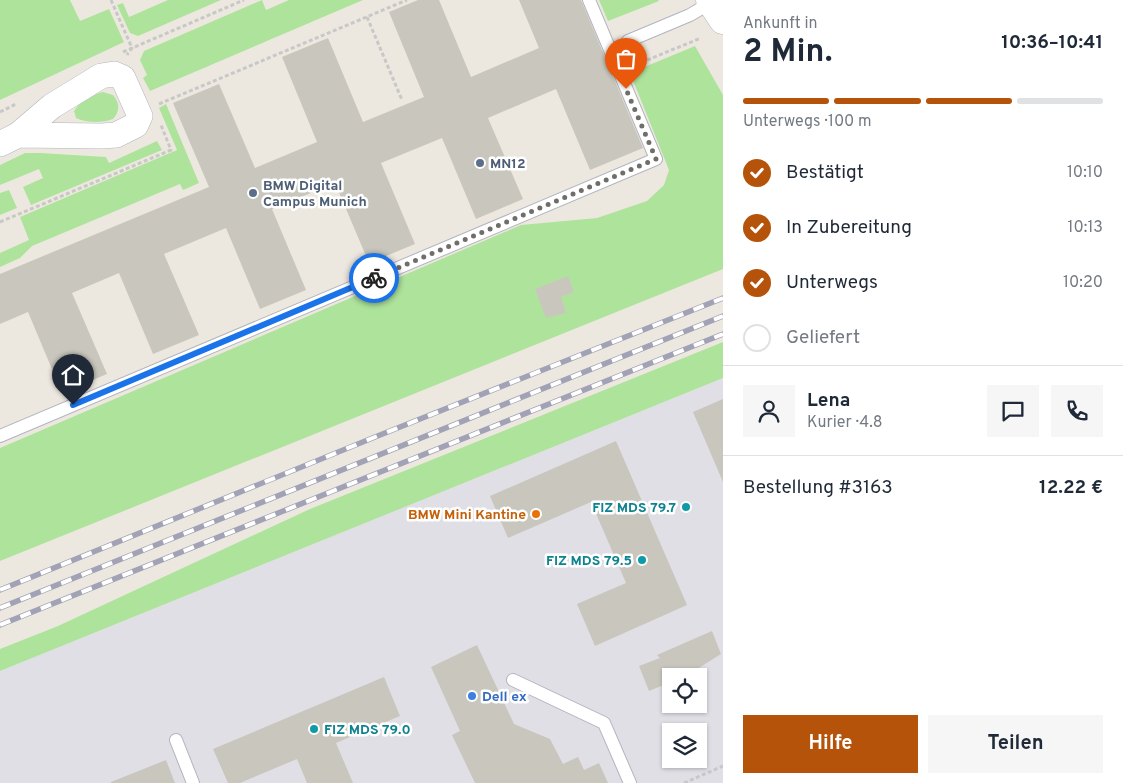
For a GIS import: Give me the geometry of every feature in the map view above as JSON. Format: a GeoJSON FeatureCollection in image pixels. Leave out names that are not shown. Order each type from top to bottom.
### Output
{"type":"FeatureCollection","features":[{"type":"Feature","properties":{"kind":"street"},"geometry":{"type":"LineString","coordinates":[[114,74],[123,78],[146,111],[136,125],[116,134],[9,140],[52,106],[101,76],[114,74]]}},
{"type":"Feature","properties":{"kind":"lane"},"geometry":{"type":"LineString","coordinates":[[0,436],[656,159],[589,0]]}},
{"type":"Feature","properties":{"kind":"lane"},"geometry":{"type":"LineString","coordinates":[[628,41],[715,6]]}},
{"type":"Feature","properties":{"kind":"lane"},"geometry":{"type":"LineString","coordinates":[[512,680],[604,723],[630,783]]}},
{"type":"Feature","properties":{"kind":"lane"},"geometry":{"type":"LineString","coordinates":[[176,740],[193,783]]}},
{"type":"Feature","properties":{"kind":"path"},"geometry":{"type":"LineString","coordinates":[[111,0],[132,48]]}},
{"type":"Feature","properties":{"kind":"path"},"geometry":{"type":"LineString","coordinates":[[114,74],[132,48],[244,0]]}},
{"type":"Feature","properties":{"kind":"path"},"geometry":{"type":"LineString","coordinates":[[0,222],[171,150],[146,111],[408,0]]}},
{"type":"Feature","properties":{"kind":"path"},"geometry":{"type":"LineString","coordinates":[[367,17],[402,100]]}},
{"type":"Feature","properties":{"kind":"path"},"geometry":{"type":"LineString","coordinates":[[619,71],[701,38]]}},
{"type":"Feature","properties":{"kind":"path"},"geometry":{"type":"LineString","coordinates":[[684,783],[723,766]]}},
{"type":"Feature","properties":{"kind":"shaded area"},"geometry":{"type":"Polygon","coordinates":[[[723,378],[723,783],[0,783],[0,671],[723,378]]]}},
{"type":"Feature","properties":{"kind":"green space"},"geometry":{"type":"Polygon","coordinates":[[[0,0],[70,0],[80,21],[109,9],[124,42],[0,100],[0,0]]]}},
{"type":"Feature","properties":{"kind":"green space"},"geometry":{"type":"Polygon","coordinates":[[[168,0],[221,0],[138,36],[130,33],[117,5],[123,3],[129,17],[168,0]]]}},
{"type":"Feature","properties":{"kind":"green space"},"geometry":{"type":"Polygon","coordinates":[[[262,0],[266,10],[289,0],[363,0],[150,91],[143,78],[147,75],[140,60],[144,51],[262,0]]]}},
{"type":"Feature","properties":{"kind":"green space"},"geometry":{"type":"Polygon","coordinates":[[[599,0],[658,0],[659,1],[608,21],[599,0]]]}},
{"type":"Feature","properties":{"kind":"green space"},"geometry":{"type":"Polygon","coordinates":[[[695,46],[723,95],[723,269],[0,561],[0,448],[521,225],[597,218],[647,201],[664,185],[669,170],[630,73],[695,46]]]}},
{"type":"Feature","properties":{"kind":"green space"},"geometry":{"type":"Polygon","coordinates":[[[103,92],[113,95],[117,101],[118,110],[113,119],[94,122],[76,118],[74,111],[79,105],[103,92]]]}},
{"type":"Feature","properties":{"kind":"green space"},"geometry":{"type":"Polygon","coordinates":[[[166,104],[199,183],[183,190],[180,184],[32,246],[20,258],[0,267],[0,253],[29,240],[20,217],[177,150],[159,108],[166,104]]]}},
{"type":"Feature","properties":{"kind":"green space"},"geometry":{"type":"Polygon","coordinates":[[[157,141],[162,150],[31,205],[23,187],[43,178],[39,169],[0,185],[0,165],[25,153],[106,157],[109,163],[157,141]]]}},
{"type":"Feature","properties":{"kind":"green space"},"geometry":{"type":"Polygon","coordinates":[[[9,190],[17,208],[0,215],[0,193],[9,190]]]}},
{"type":"Feature","properties":{"kind":"green space"},"geometry":{"type":"Polygon","coordinates":[[[723,342],[723,378],[0,671],[0,649],[58,626],[310,509],[723,342]]]}},
{"type":"Feature","properties":{"kind":"building","name":"BMW Digital Campus Munich"},"geometry":{"type":"Polygon","coordinates":[[[418,0],[439,0],[471,77],[539,48],[519,0],[581,0],[643,148],[590,170],[556,89],[488,118],[523,199],[476,219],[442,138],[381,163],[415,244],[369,263],[335,183],[272,209],[306,290],[260,309],[226,228],[164,254],[199,335],[153,354],[119,273],[72,293],[107,374],[62,393],[28,312],[0,324],[0,274],[209,187],[173,103],[219,84],[255,168],[317,142],[282,57],[328,38],[363,122],[424,97],[389,12],[418,0]]]}},
{"type":"Feature","properties":{"kind":"building"},"geometry":{"type":"Polygon","coordinates":[[[568,276],[574,292],[561,297],[566,313],[546,318],[535,289],[568,276]]]}},
{"type":"Feature","properties":{"kind":"building"},"geometry":{"type":"Polygon","coordinates":[[[723,399],[723,482],[693,412],[723,399]]]}},
{"type":"Feature","properties":{"kind":"building","name":"FIZ MDS 79.5"},"geometry":{"type":"Polygon","coordinates":[[[616,441],[687,605],[595,646],[577,604],[626,583],[591,502],[508,538],[490,496],[616,441]]]}},
{"type":"Feature","properties":{"kind":"building"},"geometry":{"type":"Polygon","coordinates":[[[712,631],[721,654],[699,668],[662,668],[662,686],[649,691],[639,666],[660,658],[657,655],[712,631]]]}},
{"type":"Feature","properties":{"kind":"building","name":"Dell ex"},"geometry":{"type":"Polygon","coordinates":[[[477,645],[514,724],[550,739],[563,764],[578,757],[584,770],[599,763],[608,783],[475,783],[452,735],[460,731],[431,667],[477,645]]]}},
{"type":"Feature","properties":{"kind":"building","name":"FIZ MDS 79.0"},"geometry":{"type":"Polygon","coordinates":[[[384,677],[400,716],[336,743],[353,783],[307,783],[297,759],[240,783],[228,783],[213,749],[384,677]]]}},
{"type":"Feature","properties":{"kind":"building"},"geometry":{"type":"Polygon","coordinates":[[[166,760],[175,783],[111,783],[111,782],[166,760]]]}},
{"type":"Feature","properties":{"kind":"railway"},"geometry":{"type":"LineString","coordinates":[[0,590],[723,298]]}},
{"type":"Feature","properties":{"kind":"railway"},"geometry":{"type":"LineString","coordinates":[[0,608],[723,316]]}},
{"type":"Feature","properties":{"kind":"railway"},"geometry":{"type":"LineString","coordinates":[[0,625],[723,334]]}},
{"type":"Feature","properties":{"kind":"way so far"},"geometry":{"type":"LineString","coordinates":[[374,278],[656,159],[626,89]]}},
{"type":"Feature","properties":{"kind":"place","name":"MN12"},"geometry":{"type":"Point","coordinates":[480,163]}},
{"type":"Feature","properties":{"kind":"place","name":"BMW Digital Campus Munich"},"geometry":{"type":"Point","coordinates":[253,193]}},
{"type":"Feature","properties":{"kind":"place","name":"FIZ MDS 79.7"},"geometry":{"type":"Point","coordinates":[686,507]}},
{"type":"Feature","properties":{"kind":"place","name":"BMW Mini Kantine"},"geometry":{"type":"Point","coordinates":[536,514]}},
{"type":"Feature","properties":{"kind":"place","name":"FIZ MDS 79.5"},"geometry":{"type":"Point","coordinates":[642,560]}},
{"type":"Feature","properties":{"kind":"place","name":"Dell ex"},"geometry":{"type":"Point","coordinates":[472,696]}},
{"type":"Feature","properties":{"kind":"place","name":"FIZ MDS 79.0"},"geometry":{"type":"Point","coordinates":[314,729]}},
{"type":"Feature","properties":{"kind":"route"},"geometry":{"type":"LineString","coordinates":[[73,405],[374,278]]}}]}
